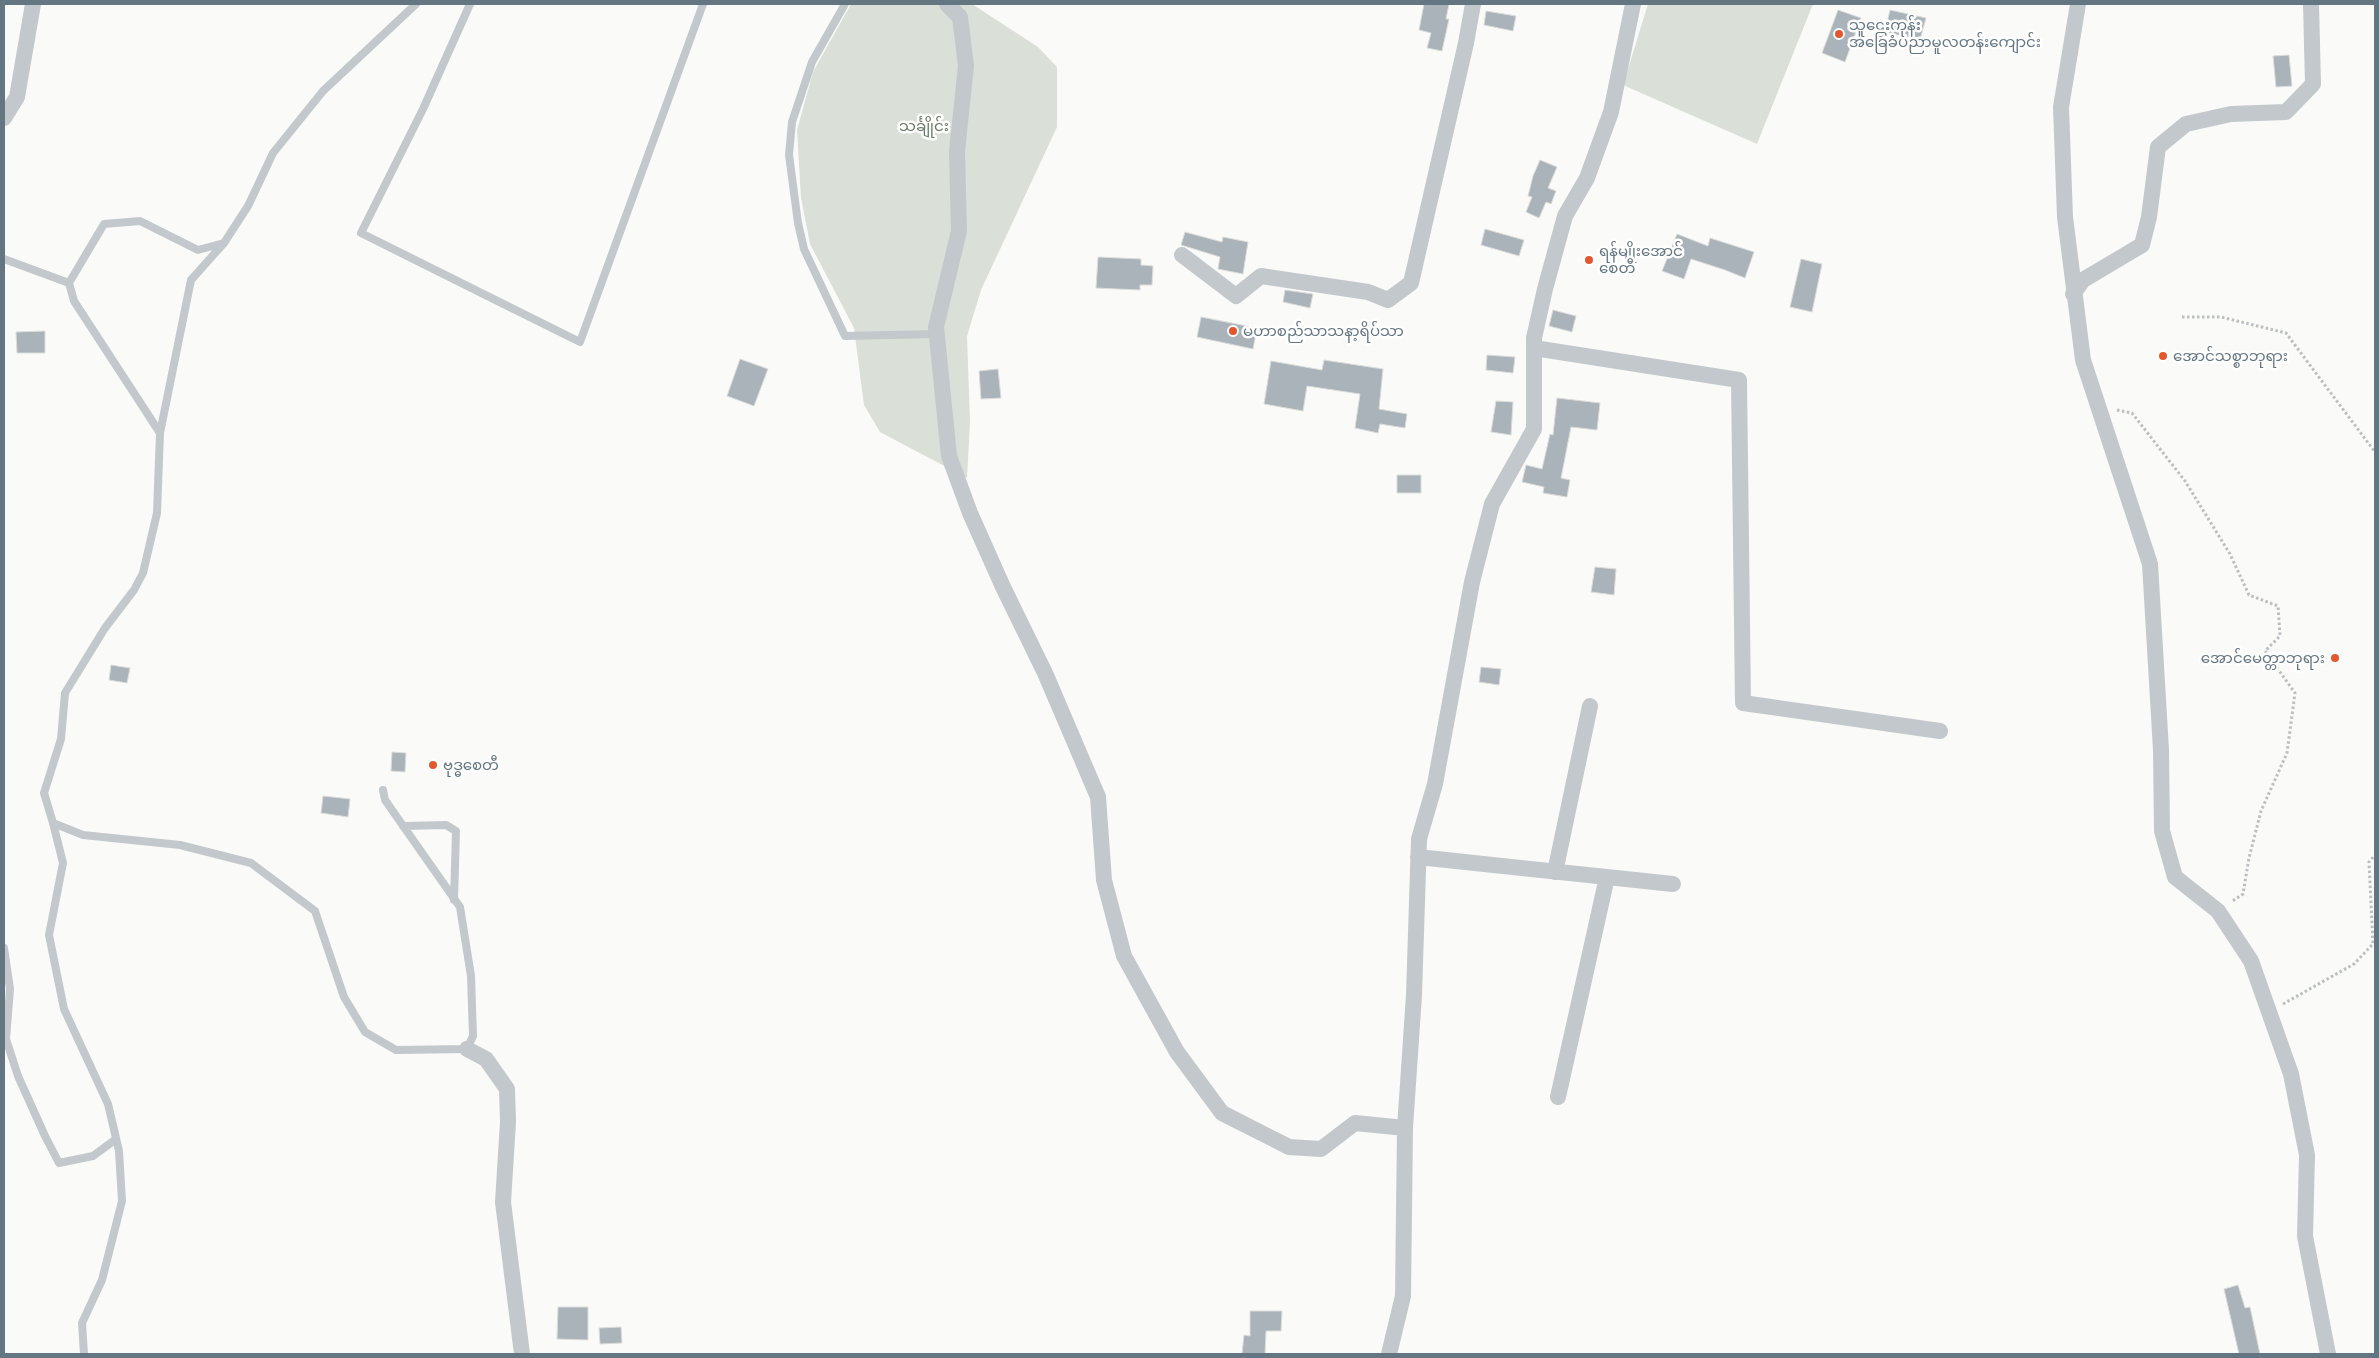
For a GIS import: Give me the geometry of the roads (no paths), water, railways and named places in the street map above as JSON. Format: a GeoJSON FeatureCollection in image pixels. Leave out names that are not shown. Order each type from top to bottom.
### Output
{"type":"FeatureCollection","features":[{"type":"Feature","properties":{"kind":"street"},"geometry":{"type":"LineString","coordinates":[[4,118],[17,97],[32,4]]}},
{"type":"Feature","properties":{"kind":"street"},"geometry":{"type":"LineString","coordinates":[[947,4],[960,18],[966,66],[957,151],[959,230],[936,328],[949,456],[970,513],[1045,673],[1098,797],[1104,880],[1124,956],[1178,1052],[1222,1113],[1289,1147],[1321,1149],[1355,1124],[1405,1128]]}},
{"type":"Feature","properties":{"kind":"street"},"geometry":{"type":"LineString","coordinates":[[1182,255],[1236,296],[1261,276],[1368,292],[1388,300],[1411,283],[1466,43],[1473,4]]}},
{"type":"Feature","properties":{"kind":"street"},"geometry":{"type":"LineString","coordinates":[[1390,1354],[1403,1296],[1405,1128],[1414,995],[1419,839],[1435,784],[1472,582],[1492,504],[1534,428],[1534,338],[1545,289],[1565,216],[1587,178],[1611,112],[1632,4]]}},
{"type":"Feature","properties":{"kind":"street"},"geometry":{"type":"LineString","coordinates":[[2078,4],[2062,107],[2065,217],[2082,360],[2150,564],[2161,750],[2162,831],[2175,877],[2218,911],[2251,961],[2291,1074],[2307,1155],[2305,1236],[2328,1354]]}},
{"type":"Feature","properties":{"kind":"street"},"geometry":{"type":"LineString","coordinates":[[2073,294],[2083,280],[2142,245],[2149,217],[2158,147],[2186,124],[2231,114],[2286,112],[2313,84],[2311,4]]}},
{"type":"Feature","properties":{"kind":"street"},"geometry":{"type":"LineString","coordinates":[[1534,348],[1739,380],[1743,703],[1940,731]]}},
{"type":"Feature","properties":{"kind":"street"},"geometry":{"type":"LineString","coordinates":[[1555,872],[1590,706]]}},
{"type":"Feature","properties":{"kind":"street"},"geometry":{"type":"LineString","coordinates":[[1418,857],[1672,884]]}},
{"type":"Feature","properties":{"kind":"street"},"geometry":{"type":"LineString","coordinates":[[1558,1097],[1607,877]]}},
{"type":"Feature","properties":{"kind":"street"},"geometry":{"type":"LineString","coordinates":[[467,1049],[486,1059],[507,1089],[508,1122],[503,1202],[522,1354]]}},
{"type":"Feature","properties":{"kind":"lane"},"geometry":{"type":"LineString","coordinates":[[84,1354],[82,1323],[102,1280],[122,1201],[119,1151],[108,1104],[64,1009],[49,935],[63,863],[44,793],[60,738],[65,693],[105,628],[134,590],[143,573],[157,513],[160,433],[190,280],[224,243],[248,206],[273,153],[323,91],[416,4]]}},
{"type":"Feature","properties":{"kind":"lane"},"geometry":{"type":"LineString","coordinates":[[470,4],[423,109],[361,234],[580,342],[703,4]]}},
{"type":"Feature","properties":{"kind":"lane"},"geometry":{"type":"LineString","coordinates":[[845,4],[812,62],[792,122],[789,154],[798,223],[804,249],[845,336],[936,334]]}},
{"type":"Feature","properties":{"kind":"lane"},"geometry":{"type":"LineString","coordinates":[[160,433],[74,301],[69,283],[104,224],[140,221],[198,250],[224,243]]}},
{"type":"Feature","properties":{"kind":"lane"},"geometry":{"type":"LineString","coordinates":[[4,259],[69,283]]}},
{"type":"Feature","properties":{"kind":"lane"},"geometry":{"type":"LineString","coordinates":[[53,823],[83,835],[180,845],[252,863],[315,911],[344,997],[365,1032],[396,1050],[467,1049],[474,1036],[471,976],[460,907],[385,800],[383,790]]}},
{"type":"Feature","properties":{"kind":"lane"},"geometry":{"type":"LineString","coordinates":[[403,826],[446,825],[456,832],[454,900]]}},
{"type":"Feature","properties":{"kind":"lane"},"geometry":{"type":"LineString","coordinates":[[4,948],[10,989],[6,1039],[18,1076],[59,1162],[93,1156],[116,1139]]}},
{"type":"Feature","properties":{"kind":"place","name":"သူဌေးကုန်း အခြေခံပညာမူလတန်းကျောင်း"},"geometry":{"type":"Point","coordinates":[1839,34]}},
{"type":"Feature","properties":{"kind":"place","name":"ရန်မျိုးအောင် စေတီ"},"geometry":{"type":"Point","coordinates":[1589,260]}},
{"type":"Feature","properties":{"kind":"place","name":"မဟာစည်သာသနာ့ရိပ်သာ"},"geometry":{"type":"Point","coordinates":[1233,331]}},
{"type":"Feature","properties":{"kind":"place","name":"အောင်သစ္စာဘုရား"},"geometry":{"type":"Point","coordinates":[2163,356]}},
{"type":"Feature","properties":{"kind":"place","name":"အောင်မေတ္တာဘုရား"},"geometry":{"type":"Point","coordinates":[2335,658]}},
{"type":"Feature","properties":{"kind":"place","name":"ဗုဒ္ဓစေတီ"},"geometry":{"type":"Point","coordinates":[433,765]}},
{"type":"Feature","properties":{"kind":"park label","name":"သင်္ချိုင်း"},"geometry":{"type":"Point","coordinates":[924,126]}}]}
